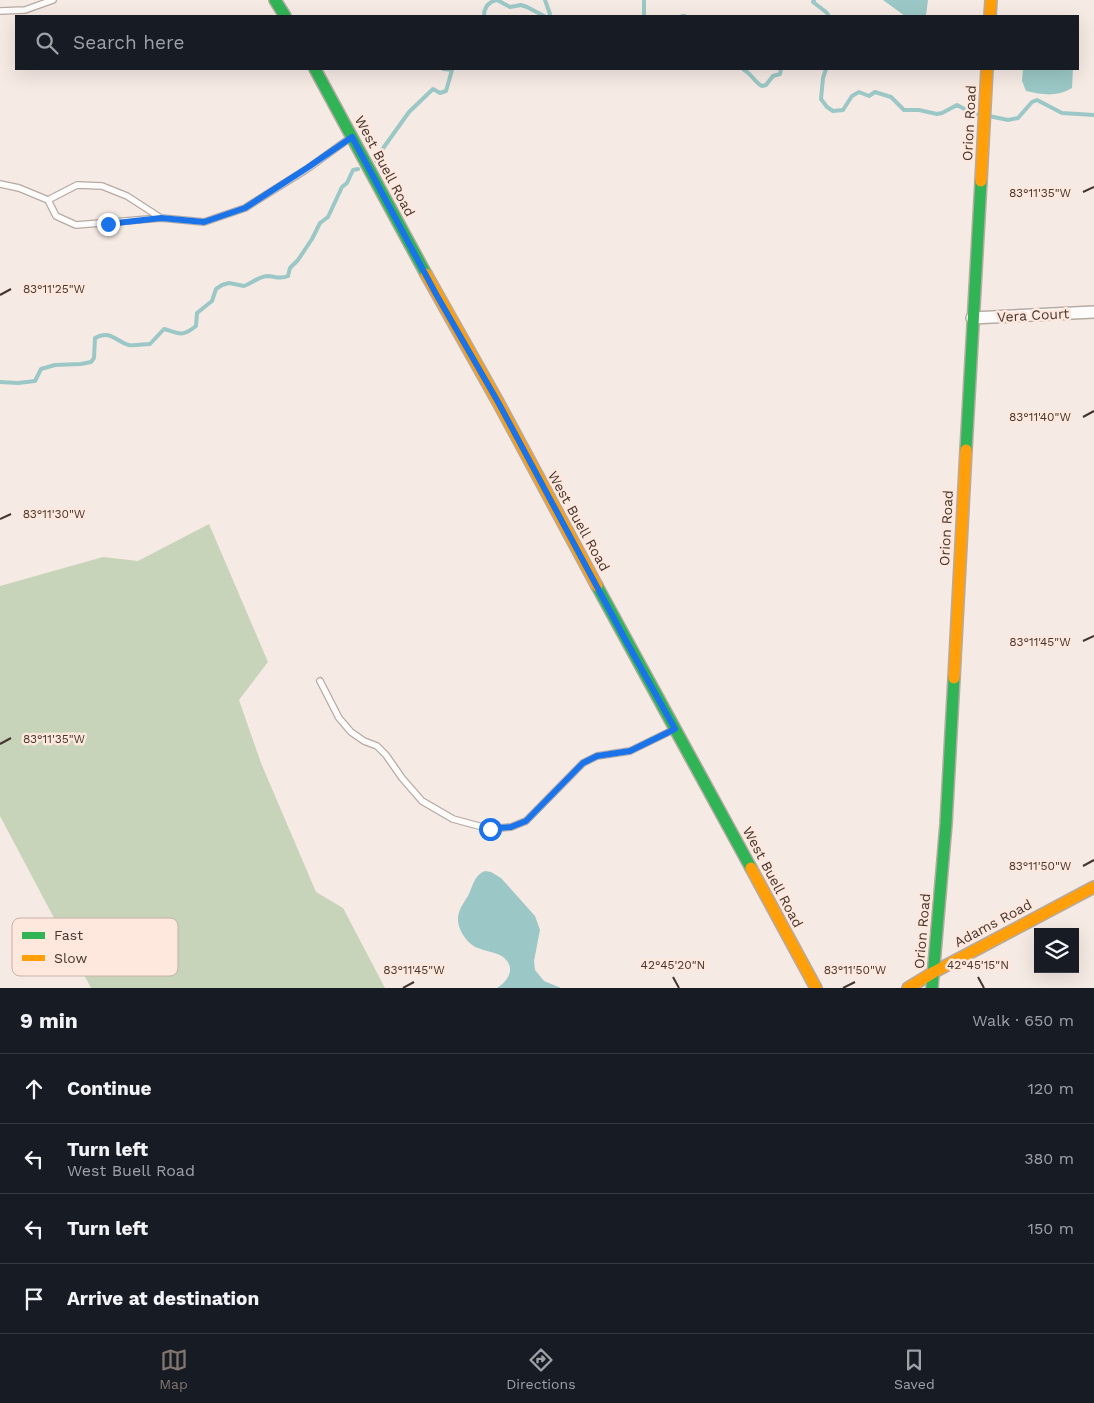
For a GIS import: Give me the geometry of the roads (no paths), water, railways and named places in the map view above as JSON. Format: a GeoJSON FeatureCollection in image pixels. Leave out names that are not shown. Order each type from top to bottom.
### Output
{"type":"FeatureCollection","features":[{"type":"Feature","properties":{"kind":"main road"},"geometry":{"type":"LineString","coordinates":[[275,0],[284,15]]}},
{"type":"Feature","properties":{"kind":"main road"},"geometry":{"type":"LineString","coordinates":[[990,15],[991,0]]}},
{"type":"Feature","properties":{"kind":"main road","name":"West Buell Road"},"geometry":{"type":"LineString","coordinates":[[315,70],[436,294],[498,402],[816,988]]}},
{"type":"Feature","properties":{"kind":"main road","name":"Orion Road"},"geometry":{"type":"LineString","coordinates":[[932,988],[946,824],[987,70]]}},
{"type":"Feature","properties":{"kind":"main road","name":"Adams Road"},"geometry":{"type":"LineString","coordinates":[[908,988],[934,972],[1094,887]]}},
{"type":"Feature","properties":{"kind":"street","name":"Vera Court"},"geometry":{"type":"LineString","coordinates":[[972,318],[1094,312]]}},
{"type":"Feature","properties":{"kind":"lane"},"geometry":{"type":"LineString","coordinates":[[0,12],[26,10],[54,0]]}},
{"type":"Feature","properties":{"kind":"lane"},"geometry":{"type":"LineString","coordinates":[[0,184],[19,188],[48,200],[56,216],[76,225],[161,218],[204,222],[245,208],[352,137]]}},
{"type":"Feature","properties":{"kind":"lane"},"geometry":{"type":"LineString","coordinates":[[48,200],[77,186],[102,186],[127,196],[161,218]]}},
{"type":"Feature","properties":{"kind":"lane"},"geometry":{"type":"LineString","coordinates":[[320,680],[339,718],[351,732],[364,741],[377,746],[386,754],[402,778],[422,801],[454,819],[490,829],[511,827],[526,821],[583,763],[597,756],[630,751],[675,729]]}},
{"type":"Feature","properties":{"kind":"water"},"geometry":{"type":"Polygon","coordinates":[[[883,0],[928,0],[926,15],[904,15],[883,0]]]}},
{"type":"Feature","properties":{"kind":"water"},"geometry":{"type":"Polygon","coordinates":[[[1023,70],[1073,70],[1072,88],[1061,93],[1050,94],[1026,91],[1022,81],[1023,70]]]}},
{"type":"Feature","properties":{"kind":"water"},"geometry":{"type":"Polygon","coordinates":[[[485,871],[501,878],[535,916],[540,930],[534,961],[535,970],[544,981],[561,988],[497,988],[508,977],[510,972],[509,963],[500,955],[478,948],[470,943],[461,931],[458,922],[459,911],[474,881],[478,875],[485,871]]]}},
{"type":"Feature","properties":{"kind":"waterway"},"geometry":{"type":"LineString","coordinates":[[484,15],[487,5],[497,0],[510,7],[521,5],[542,15]]}},
{"type":"Feature","properties":{"kind":"waterway"},"geometry":{"type":"LineString","coordinates":[[545,0],[550,15]]}},
{"type":"Feature","properties":{"kind":"waterway"},"geometry":{"type":"LineString","coordinates":[[644,0],[644,15]]}},
{"type":"Feature","properties":{"kind":"waterway"},"geometry":{"type":"LineString","coordinates":[[814,0],[813,2],[828,15]]}},
{"type":"Feature","properties":{"kind":"waterway"},"geometry":{"type":"LineString","coordinates":[[376,161],[409,112],[433,89],[440,93],[446,91],[452,70]]}},
{"type":"Feature","properties":{"kind":"waterway"},"geometry":{"type":"LineString","coordinates":[[744,70],[762,86],[766,85],[773,76],[780,74],[781,70]]}},
{"type":"Feature","properties":{"kind":"waterway"},"geometry":{"type":"LineString","coordinates":[[826,70],[821,99],[833,111],[843,110],[852,96],[859,92],[869,96],[875,92],[891,97],[904,110],[919,110],[937,114],[957,105],[972,113],[982,115]]}},
{"type":"Feature","properties":{"kind":"waterway"},"geometry":{"type":"LineString","coordinates":[[989,116],[1008,120],[1018,118],[1032,102],[1037,100],[1062,113],[1094,115]]}},
{"type":"Feature","properties":{"kind":"waterway"},"geometry":{"type":"LineString","coordinates":[[0,382],[18,383],[35,381],[41,369],[55,365],[91,362],[94,358],[95,338],[100,336],[109,335],[129,345],[134,345],[150,344],[164,329],[180,334],[187,332],[196,326],[197,313],[212,301],[216,289],[222,285],[229,283],[244,286],[264,277],[280,278],[288,276],[290,268],[298,260],[320,223],[328,217],[342,187],[347,183],[353,170],[358,169]]}}]}
